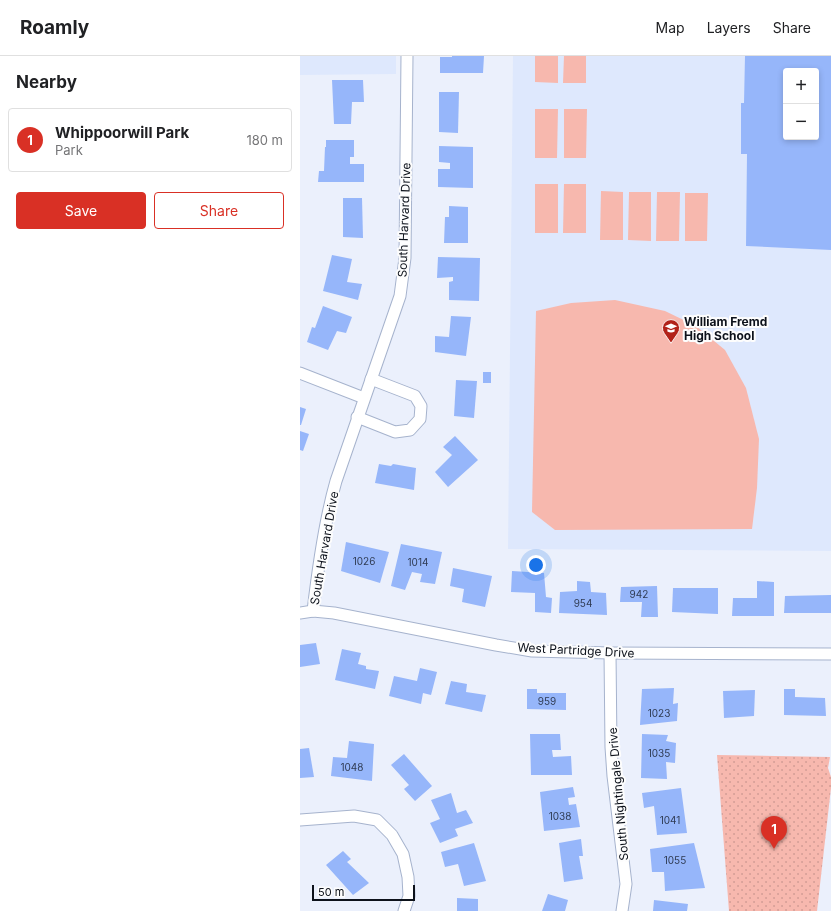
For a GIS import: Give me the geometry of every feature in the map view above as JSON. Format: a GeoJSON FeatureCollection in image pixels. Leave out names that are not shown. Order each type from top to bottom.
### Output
{"type":"FeatureCollection","features":[{"type":"Feature","properties":{"kind":"street","name":"South Harvard Drive"},"geometry":{"type":"LineString","coordinates":[[313,611],[329,505],[357,417],[400,296],[405,258],[407,56]]}},
{"type":"Feature","properties":{"kind":"street"},"geometry":{"type":"LineString","coordinates":[[300,373],[364,398]]}},
{"type":"Feature","properties":{"kind":"street"},"geometry":{"type":"LineString","coordinates":[[357,417],[395,432],[410,430],[420,419],[421,406],[415,396],[371,379]]}},
{"type":"Feature","properties":{"kind":"street","name":"West Partridge Drive"},"geometry":{"type":"LineString","coordinates":[[300,613],[313,611],[334,613],[496,646],[525,650],[610,653],[831,654]]}},
{"type":"Feature","properties":{"kind":"street","name":"South Nightingale Drive"},"geometry":{"type":"LineString","coordinates":[[610,653],[611,747],[613,776],[626,884],[622,911]]}},
{"type":"Feature","properties":{"kind":"street"},"geometry":{"type":"LineString","coordinates":[[300,820],[354,816],[377,820],[392,835],[403,854],[408,877],[408,896],[404,911]]}},
{"type":"Feature","properties":{"kind":"shaded area"},"geometry":{"type":"Polygon","coordinates":[[[300,56],[396,56],[396,74],[300,75],[300,56]]]}},
{"type":"Feature","properties":{"kind":"shaded area","name":"William Fremd High School"},"geometry":{"type":"Polygon","coordinates":[[[513,56],[831,56],[831,551],[508,549],[513,56]]]}},
{"type":"Feature","properties":{"kind":"shaded area"},"geometry":{"type":"Polygon","coordinates":[[[535,56],[558,56],[558,83],[535,82],[535,56]]]}},
{"type":"Feature","properties":{"kind":"shaded area"},"geometry":{"type":"Polygon","coordinates":[[[564,56],[586,56],[586,83],[563,83],[564,56]]]}},
{"type":"Feature","properties":{"kind":"shaded area"},"geometry":{"type":"Polygon","coordinates":[[[535,109],[558,109],[557,158],[535,158],[535,109]]]}},
{"type":"Feature","properties":{"kind":"shaded area"},"geometry":{"type":"Polygon","coordinates":[[[564,109],[587,109],[586,158],[564,158],[564,109]]]}},
{"type":"Feature","properties":{"kind":"shaded area"},"geometry":{"type":"Polygon","coordinates":[[[535,184],[558,184],[558,233],[535,233],[535,184]]]}},
{"type":"Feature","properties":{"kind":"shaded area"},"geometry":{"type":"Polygon","coordinates":[[[564,184],[586,184],[586,233],[563,233],[564,184]]]}},
{"type":"Feature","properties":{"kind":"shaded area"},"geometry":{"type":"Polygon","coordinates":[[[601,191],[623,192],[623,240],[600,240],[601,191]]]}},
{"type":"Feature","properties":{"kind":"shaded area"},"geometry":{"type":"Polygon","coordinates":[[[629,192],[651,192],[651,241],[628,240],[629,192]]]}},
{"type":"Feature","properties":{"kind":"shaded area"},"geometry":{"type":"Polygon","coordinates":[[[657,192],[680,192],[679,241],[656,241],[657,192]]]}},
{"type":"Feature","properties":{"kind":"shaded area"},"geometry":{"type":"Polygon","coordinates":[[[685,193],[708,193],[707,241],[685,241],[685,193]]]}},
{"type":"Feature","properties":{"kind":"shaded area"},"geometry":{"type":"Polygon","coordinates":[[[615,300],[665,311],[696,326],[725,350],[746,388],[759,439],[757,488],[752,529],[555,530],[532,512],[536,311],[571,303],[615,300]]]}},
{"type":"Feature","properties":{"kind":"shaded area"},"geometry":{"type":"Polygon","coordinates":[[[717,755],[830,757],[828,768],[831,777],[831,788],[817,911],[729,911],[717,755]]]}},
{"type":"Feature","properties":{"kind":"building"},"geometry":{"type":"Polygon","coordinates":[[[484,56],[483,73],[440,73],[440,57],[484,56]]]}},
{"type":"Feature","properties":{"kind":"building"},"geometry":{"type":"Polygon","coordinates":[[[745,56],[831,56],[831,250],[746,246],[747,154],[741,154],[741,103],[744,103],[745,56]]]}},
{"type":"Feature","properties":{"kind":"building"},"geometry":{"type":"Polygon","coordinates":[[[332,80],[363,80],[364,102],[352,102],[351,124],[334,124],[332,80]]]}},
{"type":"Feature","properties":{"kind":"building"},"geometry":{"type":"Polygon","coordinates":[[[439,92],[459,92],[458,133],[439,132],[439,92]]]}},
{"type":"Feature","properties":{"kind":"building"},"geometry":{"type":"Polygon","coordinates":[[[326,140],[354,140],[354,157],[350,157],[350,164],[364,164],[364,182],[318,182],[319,171],[324,171],[326,140]]]}},
{"type":"Feature","properties":{"kind":"building"},"geometry":{"type":"Polygon","coordinates":[[[439,146],[473,147],[473,188],[438,187],[438,169],[450,169],[450,163],[439,162],[439,146]]]}},
{"type":"Feature","properties":{"kind":"building"},"geometry":{"type":"Polygon","coordinates":[[[343,198],[362,198],[363,238],[343,237],[343,198]]]}},
{"type":"Feature","properties":{"kind":"building"},"geometry":{"type":"Polygon","coordinates":[[[449,206],[468,207],[468,243],[444,243],[445,217],[449,217],[449,206]]]}},
{"type":"Feature","properties":{"kind":"building"},"geometry":{"type":"Polygon","coordinates":[[[332,255],[352,259],[347,282],[362,284],[358,300],[323,291],[332,255]]]}},
{"type":"Feature","properties":{"kind":"building"},"geometry":{"type":"Polygon","coordinates":[[[438,257],[480,258],[479,301],[449,300],[449,282],[453,281],[453,277],[437,278],[438,257]]]}},
{"type":"Feature","properties":{"kind":"building"},"geometry":{"type":"Polygon","coordinates":[[[323,306],[352,317],[346,333],[337,331],[328,350],[307,342],[312,327],[315,328],[323,306]]]}},
{"type":"Feature","properties":{"kind":"building"},"geometry":{"type":"Polygon","coordinates":[[[451,316],[471,317],[466,356],[435,352],[435,336],[449,337],[451,316]]]}},
{"type":"Feature","properties":{"kind":"building"},"geometry":{"type":"Polygon","coordinates":[[[483,372],[491,372],[491,383],[483,383],[483,372]]]}},
{"type":"Feature","properties":{"kind":"building"},"geometry":{"type":"Polygon","coordinates":[[[456,380],[477,381],[474,418],[454,416],[456,380]]]}},
{"type":"Feature","properties":{"kind":"building"},"geometry":{"type":"Polygon","coordinates":[[[300,407],[306,409],[301,425],[300,425],[300,407]]]}},
{"type":"Feature","properties":{"kind":"building"},"geometry":{"type":"Polygon","coordinates":[[[300,431],[309,434],[303,451],[300,450],[300,431]]]}},
{"type":"Feature","properties":{"kind":"building"},"geometry":{"type":"Polygon","coordinates":[[[455,436],[478,460],[448,487],[435,472],[452,455],[443,447],[455,436]]]}},
{"type":"Feature","properties":{"kind":"building"},"geometry":{"type":"Polygon","coordinates":[[[379,464],[391,466],[393,464],[416,468],[414,490],[375,483],[379,464]]]}},
{"type":"Feature","properties":{"kind":"building"},"geometry":{"type":"Polygon","coordinates":[[[346,542],[389,552],[380,583],[341,571],[346,542]]]}},
{"type":"Feature","properties":{"kind":"building"},"geometry":{"type":"Polygon","coordinates":[[[401,544],[442,552],[435,584],[420,582],[422,574],[412,572],[405,590],[391,586],[401,544]]]}},
{"type":"Feature","properties":{"kind":"building"},"geometry":{"type":"Polygon","coordinates":[[[453,568],[492,576],[485,607],[462,602],[464,589],[450,586],[453,568]]]}},
{"type":"Feature","properties":{"kind":"building"},"geometry":{"type":"Polygon","coordinates":[[[512,571],[544,573],[546,597],[552,598],[551,613],[535,612],[535,593],[511,592],[512,571]]]}},
{"type":"Feature","properties":{"kind":"building"},"geometry":{"type":"Polygon","coordinates":[[[577,581],[590,582],[591,592],[606,593],[607,615],[559,613],[560,592],[577,591],[577,581]]]}},
{"type":"Feature","properties":{"kind":"building"},"geometry":{"type":"Polygon","coordinates":[[[757,581],[774,582],[774,616],[732,616],[733,598],[757,598],[757,581]]]}},
{"type":"Feature","properties":{"kind":"building"},"geometry":{"type":"Polygon","coordinates":[[[657,586],[658,617],[641,617],[642,602],[620,602],[621,587],[657,586]]]}},
{"type":"Feature","properties":{"kind":"building"},"geometry":{"type":"Polygon","coordinates":[[[673,588],[718,588],[718,614],[672,612],[673,588]]]}},
{"type":"Feature","properties":{"kind":"building"},"geometry":{"type":"Polygon","coordinates":[[[831,595],[831,613],[784,613],[785,596],[831,595]]]}},
{"type":"Feature","properties":{"kind":"building"},"geometry":{"type":"Polygon","coordinates":[[[316,643],[320,664],[300,667],[300,645],[316,643]]]}},
{"type":"Feature","properties":{"kind":"building"},"geometry":{"type":"Polygon","coordinates":[[[342,649],[361,653],[358,664],[366,666],[366,669],[379,671],[375,689],[335,680],[342,649]]]}},
{"type":"Feature","properties":{"kind":"building"},"geometry":{"type":"Polygon","coordinates":[[[420,668],[437,672],[431,695],[423,693],[421,704],[389,696],[394,676],[417,681],[420,668]]]}},
{"type":"Feature","properties":{"kind":"building"},"geometry":{"type":"Polygon","coordinates":[[[451,681],[467,684],[466,692],[486,695],[482,712],[445,704],[451,681]]]}},
{"type":"Feature","properties":{"kind":"building"},"geometry":{"type":"Polygon","coordinates":[[[674,688],[673,704],[678,703],[677,721],[640,725],[642,689],[674,688]]]}},
{"type":"Feature","properties":{"kind":"building"},"geometry":{"type":"Polygon","coordinates":[[[527,689],[537,689],[537,693],[566,693],[566,710],[527,709],[527,689]]]}},
{"type":"Feature","properties":{"kind":"building"},"geometry":{"type":"Polygon","coordinates":[[[784,689],[795,689],[795,697],[825,698],[826,716],[784,715],[784,689]]]}},
{"type":"Feature","properties":{"kind":"building"},"geometry":{"type":"Polygon","coordinates":[[[755,690],[754,716],[724,718],[723,691],[755,690]]]}},
{"type":"Feature","properties":{"kind":"building"},"geometry":{"type":"Polygon","coordinates":[[[530,734],[560,734],[561,750],[552,750],[553,757],[571,756],[572,775],[531,775],[530,734]]]}},
{"type":"Feature","properties":{"kind":"building"},"geometry":{"type":"Polygon","coordinates":[[[642,734],[668,735],[666,741],[676,743],[675,763],[666,762],[667,779],[641,778],[642,734]]]}},
{"type":"Feature","properties":{"kind":"building"},"geometry":{"type":"Polygon","coordinates":[[[349,741],[374,744],[372,781],[331,776],[333,757],[347,758],[349,741]]]}},
{"type":"Feature","properties":{"kind":"building"},"geometry":{"type":"Polygon","coordinates":[[[309,748],[314,777],[300,778],[300,749],[309,748]]]}},
{"type":"Feature","properties":{"kind":"building"},"geometry":{"type":"Polygon","coordinates":[[[404,754],[432,786],[415,801],[404,789],[409,785],[391,765],[404,754]]]}},
{"type":"Feature","properties":{"kind":"building"},"geometry":{"type":"Polygon","coordinates":[[[573,787],[575,797],[568,798],[569,805],[576,804],[580,827],[544,831],[540,792],[573,787]]]}},
{"type":"Feature","properties":{"kind":"building"},"geometry":{"type":"Polygon","coordinates":[[[681,788],[687,833],[657,835],[654,806],[644,808],[642,793],[681,788]]]}},
{"type":"Feature","properties":{"kind":"building"},"geometry":{"type":"Polygon","coordinates":[[[451,793],[457,813],[466,810],[473,823],[455,829],[458,836],[440,843],[430,823],[440,819],[431,800],[451,793]]]}},
{"type":"Feature","properties":{"kind":"building"},"geometry":{"type":"Polygon","coordinates":[[[581,839],[583,856],[579,856],[583,879],[564,882],[559,843],[581,839]]]}},
{"type":"Feature","properties":{"kind":"building"},"geometry":{"type":"Polygon","coordinates":[[[474,843],[486,881],[464,886],[458,864],[445,867],[441,852],[474,843]]]}},
{"type":"Feature","properties":{"kind":"building"},"geometry":{"type":"Polygon","coordinates":[[[694,843],[705,888],[665,891],[664,872],[652,872],[650,849],[694,843]]]}},
{"type":"Feature","properties":{"kind":"building"},"geometry":{"type":"Polygon","coordinates":[[[343,851],[351,859],[347,862],[369,883],[353,895],[326,865],[343,851]]]}},
{"type":"Feature","properties":{"kind":"building"},"geometry":{"type":"Polygon","coordinates":[[[548,894],[568,900],[565,911],[542,911],[548,894]]]}},
{"type":"Feature","properties":{"kind":"building"},"geometry":{"type":"Polygon","coordinates":[[[457,898],[478,899],[478,911],[457,911],[457,898]]]}},
{"type":"Feature","properties":{"kind":"building"},"geometry":{"type":"Polygon","coordinates":[[[654,900],[688,904],[687,911],[653,911],[654,900]]]}},
{"type":"Feature","properties":{"kind":"place","name":"William Fremd High School"},"geometry":{"type":"Point","coordinates":[671,343]}},
{"type":"Feature","properties":{"kind":"place","name":"Whippoorwill Park"},"geometry":{"type":"Point","coordinates":[774,849]}}]}
